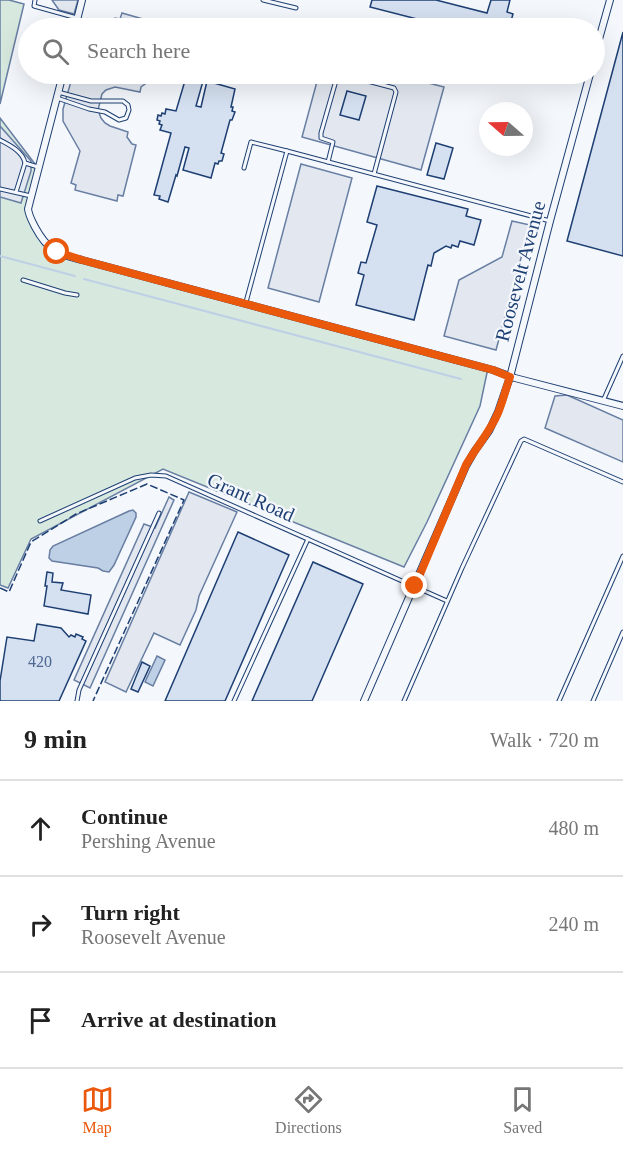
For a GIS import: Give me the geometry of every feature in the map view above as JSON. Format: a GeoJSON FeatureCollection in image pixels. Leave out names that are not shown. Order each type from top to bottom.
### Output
{"type":"FeatureCollection","features":[{"type":"Feature","properties":{"kind":"street"},"geometry":{"type":"LineString","coordinates":[[77,18],[82,0]]}},
{"type":"Feature","properties":{"kind":"street"},"geometry":{"type":"LineString","coordinates":[[605,18],[610,0]]}},
{"type":"Feature","properties":{"kind":"street"},"geometry":{"type":"LineString","coordinates":[[61,84],[28,209],[32,221],[46,244],[57,252],[623,406]]}},
{"type":"Feature","properties":{"kind":"street","name":"Roosevelt Avenue"},"geometry":{"type":"LineString","coordinates":[[364,701],[466,465],[489,431],[498,412],[510,377],[587,84]]}},
{"type":"Feature","properties":{"kind":"lane"},"geometry":{"type":"LineString","coordinates":[[35,0],[34,6],[77,18]]}},
{"type":"Feature","properties":{"kind":"lane"},"geometry":{"type":"LineString","coordinates":[[263,0],[296,8]]}},
{"type":"Feature","properties":{"kind":"lane"},"geometry":{"type":"LineString","coordinates":[[328,162],[333,142],[321,138],[321,133],[335,84]]}},
{"type":"Feature","properties":{"kind":"lane"},"geometry":{"type":"LineString","coordinates":[[374,174],[396,92],[394,88],[379,84]]}},
{"type":"Feature","properties":{"kind":"lane"},"geometry":{"type":"LineString","coordinates":[[58,95],[91,101],[123,101],[128,105],[129,110],[126,118],[119,120],[105,112],[89,109],[58,95]]}},
{"type":"Feature","properties":{"kind":"lane"},"geometry":{"type":"LineString","coordinates":[[0,140],[22,155],[25,163],[16,192]]}},
{"type":"Feature","properties":{"kind":"lane"},"geometry":{"type":"LineString","coordinates":[[244,168],[251,142],[550,221]]}},
{"type":"Feature","properties":{"kind":"lane"},"geometry":{"type":"LineString","coordinates":[[246,304],[287,151]]}},
{"type":"Feature","properties":{"kind":"lane"},"geometry":{"type":"LineString","coordinates":[[25,163],[38,167]]}},
{"type":"Feature","properties":{"kind":"lane"},"geometry":{"type":"LineString","coordinates":[[0,189],[31,196]]}},
{"type":"Feature","properties":{"kind":"lane"},"geometry":{"type":"LineString","coordinates":[[23,280],[77,295]]}},
{"type":"Feature","properties":{"kind":"lane"},"geometry":{"type":"LineString","coordinates":[[603,401],[623,356]]}},
{"type":"Feature","properties":{"kind":"lane"},"geometry":{"type":"LineString","coordinates":[[404,701],[447,601],[521,441],[524,439],[623,482]]}},
{"type":"Feature","properties":{"kind":"lane","name":"Grant Road"},"geometry":{"type":"LineString","coordinates":[[40,521],[135,478],[151,475],[166,476],[447,601]]}},
{"type":"Feature","properties":{"kind":"lane"},"geometry":{"type":"LineString","coordinates":[[77,701],[79,690],[159,513]]}},
{"type":"Feature","properties":{"kind":"lane"},"geometry":{"type":"LineString","coordinates":[[234,701],[308,538]]}},
{"type":"Feature","properties":{"kind":"lane"},"geometry":{"type":"LineString","coordinates":[[559,701],[623,556]]}},
{"type":"Feature","properties":{"kind":"lane"},"geometry":{"type":"LineString","coordinates":[[592,701],[623,632]]}},
{"type":"Feature","properties":{"kind":"shaded area"},"geometry":{"type":"Polygon","coordinates":[[[0,0],[9,0],[24,4],[21,18],[18,18],[18,29],[0,104],[0,0]]]}},
{"type":"Feature","properties":{"kind":"shaded area"},"geometry":{"type":"Polygon","coordinates":[[[52,0],[78,0],[74,14],[59,10],[52,0]]]}},
{"type":"Feature","properties":{"kind":"shaded area"},"geometry":{"type":"Polygon","coordinates":[[[122,13],[140,18],[120,18],[122,13]]]}},
{"type":"Feature","properties":{"kind":"shaded area"},"geometry":{"type":"Polygon","coordinates":[[[70,84],[145,84],[141,87],[140,92],[115,87],[106,90],[102,94],[98,110],[105,123],[128,132],[127,137],[132,144],[136,145],[123,196],[118,195],[117,201],[75,190],[76,185],[71,183],[80,151],[63,121],[63,109],[70,84]]]}},
{"type":"Feature","properties":{"kind":"shaded area"},"geometry":{"type":"Polygon","coordinates":[[[316,84],[432,84],[444,87],[421,170],[302,137],[316,84]]]}},
{"type":"Feature","properties":{"kind":"shaded area"},"geometry":{"type":"Polygon","coordinates":[[[0,118],[38,168],[29,204],[31,221],[57,252],[488,368],[480,406],[404,567],[163,469],[31,539],[8,588],[0,585],[0,118]]]}},
{"type":"Feature","properties":{"kind":"shaded area"},"geometry":{"type":"Polygon","coordinates":[[[0,126],[31,161],[31,171],[21,203],[0,197],[0,126]]]}},
{"type":"Feature","properties":{"kind":"shaded area"},"geometry":{"type":"Polygon","coordinates":[[[301,164],[352,178],[319,302],[268,288],[301,164]]]}},
{"type":"Feature","properties":{"kind":"shaded area"},"geometry":{"type":"Polygon","coordinates":[[[512,221],[530,225],[496,350],[444,336],[459,280],[502,257],[512,221]]]}},
{"type":"Feature","properties":{"kind":"shaded area"},"geometry":{"type":"Polygon","coordinates":[[[567,395],[623,420],[623,462],[545,428],[555,396],[567,395]]]}},
{"type":"Feature","properties":{"kind":"shaded area"},"geometry":{"type":"Polygon","coordinates":[[[189,492],[237,512],[199,596],[196,610],[180,645],[154,633],[126,692],[105,682],[189,492]]]}},
{"type":"Feature","properties":{"kind":"shaded area"},"geometry":{"type":"Polygon","coordinates":[[[169,497],[174,500],[90,688],[74,680],[144,524],[155,528],[169,497]]]}},
{"type":"Feature","properties":{"kind":"water"},"geometry":{"type":"Polygon","coordinates":[[[133,510],[136,517],[109,572],[98,568],[52,561],[49,558],[53,546],[133,510]]]}},
{"type":"Feature","properties":{"kind":"water"},"geometry":{"type":"Polygon","coordinates":[[[157,656],[165,660],[153,686],[145,682],[157,656]]]}},
{"type":"Feature","properties":{"kind":"building"},"geometry":{"type":"Polygon","coordinates":[[[372,0],[436,0],[487,13],[491,0],[510,0],[507,12],[513,14],[512,18],[413,18],[370,7],[372,0]]]}},
{"type":"Feature","properties":{"kind":"building"},"geometry":{"type":"Polygon","coordinates":[[[623,32],[623,256],[567,241],[623,32]]]}},
{"type":"Feature","properties":{"kind":"building"},"geometry":{"type":"Polygon","coordinates":[[[184,84],[202,84],[196,106],[201,107],[206,84],[218,84],[235,89],[231,107],[235,112],[230,120],[221,153],[224,154],[222,161],[215,163],[211,178],[183,170],[189,148],[185,147],[168,202],[154,195],[171,133],[160,130],[162,125],[157,120],[158,115],[165,114],[166,109],[176,111],[184,84]]]}},
{"type":"Feature","properties":{"kind":"building"},"geometry":{"type":"Polygon","coordinates":[[[347,91],[366,96],[359,120],[340,115],[347,91]]]}},
{"type":"Feature","properties":{"kind":"building"},"geometry":{"type":"Polygon","coordinates":[[[436,143],[453,148],[444,179],[427,175],[436,143]]]}},
{"type":"Feature","properties":{"kind":"building"},"geometry":{"type":"Polygon","coordinates":[[[377,186],[468,209],[466,216],[481,220],[474,245],[460,241],[458,247],[446,246],[434,253],[431,266],[428,265],[414,320],[356,305],[364,275],[358,273],[361,262],[366,263],[377,225],[367,222],[377,186]]]}},
{"type":"Feature","properties":{"kind":"building"},"geometry":{"type":"Polygon","coordinates":[[[238,532],[289,555],[225,701],[165,701],[238,532]]]}},
{"type":"Feature","properties":{"kind":"building"},"geometry":{"type":"Polygon","coordinates":[[[313,562],[363,584],[312,701],[252,701],[313,562]]]}},
{"type":"Feature","properties":{"kind":"building"},"geometry":{"type":"Polygon","coordinates":[[[47,572],[53,573],[52,582],[63,583],[61,590],[91,595],[88,614],[44,606],[47,572]]]}},
{"type":"Feature","properties":{"kind":"building"},"geometry":{"type":"Polygon","coordinates":[[[37,624],[61,628],[69,637],[71,635],[75,637],[76,634],[86,641],[59,701],[0,701],[0,681],[7,637],[34,641],[37,624]]]}},
{"type":"Feature","properties":{"kind":"building"},"geometry":{"type":"Polygon","coordinates":[[[142,662],[150,666],[138,692],[131,689],[142,662]]]}},
{"type":"Feature","properties":{"kind":"waterway"},"geometry":{"type":"LineString","coordinates":[[0,256],[75,276]]}},
{"type":"Feature","properties":{"kind":"waterway"},"geometry":{"type":"LineString","coordinates":[[84,279],[461,379]]}},
{"type":"Feature","properties":{"kind":"fence"},"geometry":{"type":"LineString","coordinates":[[0,588],[9,592],[31,542],[76,514],[147,484],[184,500],[93,701]]}},
{"type":"Feature","properties":{"kind":"route"},"geometry":{"type":"LineString","coordinates":[[57,252],[493,370],[510,377],[489,431],[466,465],[415,586]]}}]}
